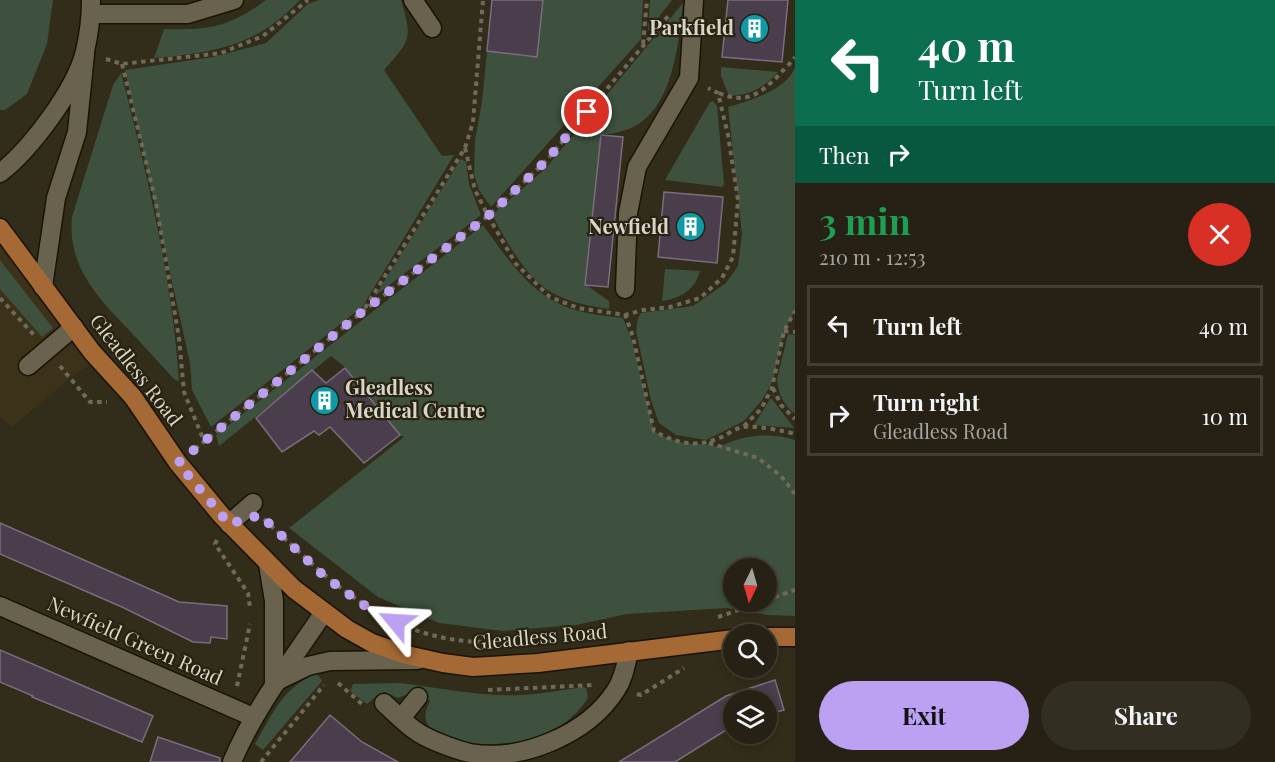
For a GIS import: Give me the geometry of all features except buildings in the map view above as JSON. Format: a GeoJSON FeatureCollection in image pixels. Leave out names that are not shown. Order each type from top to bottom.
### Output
{"type":"FeatureCollection","features":[{"type":"Feature","properties":{"kind":"main road","name":"Gleadless Road"},"geometry":{"type":"LineString","coordinates":[[0,228],[92,352],[133,397],[178,463],[229,524],[306,600],[372,643],[428,660],[494,667],[723,640]]}},
{"type":"Feature","properties":{"kind":"main road"},"geometry":{"type":"LineString","coordinates":[[777,637],[795,637]]}},
{"type":"Feature","properties":{"kind":"street"},"geometry":{"type":"LineString","coordinates":[[43,287],[56,198],[77,132],[91,7],[188,14],[234,0]]}},
{"type":"Feature","properties":{"kind":"street"},"geometry":{"type":"LineString","coordinates":[[413,0],[432,28]]}},
{"type":"Feature","properties":{"kind":"street"},"geometry":{"type":"LineString","coordinates":[[625,289],[628,213],[637,167],[689,78],[694,0]]}},
{"type":"Feature","properties":{"kind":"street"},"geometry":{"type":"LineString","coordinates":[[0,173],[40,132],[64,98],[85,54]]}},
{"type":"Feature","properties":{"kind":"street"},"geometry":{"type":"LineString","coordinates":[[27,366],[74,327]]}},
{"type":"Feature","properties":{"kind":"street"},"geometry":{"type":"LineString","coordinates":[[229,524],[253,503]]}},
{"type":"Feature","properties":{"kind":"street"},"geometry":{"type":"LineString","coordinates":[[268,564],[274,601],[274,683]]}},
{"type":"Feature","properties":{"kind":"street","name":"Newfield Green Road"},"geometry":{"type":"LineString","coordinates":[[0,606],[253,717]]}},
{"type":"Feature","properties":{"kind":"street"},"geometry":{"type":"LineString","coordinates":[[232,762],[253,717],[324,612]]}},
{"type":"Feature","properties":{"kind":"street","name":"Gleadless Road"},"geometry":{"type":"LineString","coordinates":[[384,703],[420,734],[470,753],[503,756],[546,746],[572,733],[597,714],[617,689],[629,651]]}},
{"type":"Feature","properties":{"kind":"street"},"geometry":{"type":"LineString","coordinates":[[274,683],[308,666],[330,661],[428,660]]}},
{"type":"Feature","properties":{"kind":"street"},"geometry":{"type":"LineString","coordinates":[[401,718],[418,697]]}},
{"type":"Feature","properties":{"kind":"path"},"geometry":{"type":"LineString","coordinates":[[362,312],[465,148],[473,122],[483,0]]}},
{"type":"Feature","properties":{"kind":"path"},"geometry":{"type":"LineString","coordinates":[[643,46],[647,0]]}},
{"type":"Feature","properties":{"kind":"path"},"geometry":{"type":"LineString","coordinates":[[85,54],[122,64],[222,53],[263,36],[309,1]]}},
{"type":"Feature","properties":{"kind":"path"},"geometry":{"type":"LineString","coordinates":[[178,463],[362,312],[488,216],[546,161],[676,8]]}},
{"type":"Feature","properties":{"kind":"path"},"geometry":{"type":"LineString","coordinates":[[689,78],[732,99],[749,98],[765,89],[795,57]]}},
{"type":"Feature","properties":{"kind":"path"},"geometry":{"type":"LineString","coordinates":[[122,64],[156,203],[179,338],[184,392],[204,441]]}},
{"type":"Feature","properties":{"kind":"path"},"geometry":{"type":"LineString","coordinates":[[465,148],[474,190],[488,216],[516,264],[550,297],[578,308],[625,315],[670,307],[700,298],[722,278],[733,257],[738,200],[728,135],[718,93]]}},
{"type":"Feature","properties":{"kind":"path"},"geometry":{"type":"LineString","coordinates":[[625,289],[625,315],[633,337],[654,431],[667,438],[688,443],[708,443],[758,458],[781,476],[795,494]]}},
{"type":"Feature","properties":{"kind":"path"},"geometry":{"type":"LineString","coordinates":[[708,443],[743,427],[761,409],[772,387],[784,331],[795,311]]}},
{"type":"Feature","properties":{"kind":"path"},"geometry":{"type":"LineString","coordinates":[[784,331],[795,332]]}},
{"type":"Feature","properties":{"kind":"path"},"geometry":{"type":"LineString","coordinates":[[772,387],[781,405],[795,420]]}},
{"type":"Feature","properties":{"kind":"path"},"geometry":{"type":"LineString","coordinates":[[743,427],[795,434]]}},
{"type":"Feature","properties":{"kind":"path"},"geometry":{"type":"LineString","coordinates":[[250,611],[248,593],[214,544],[229,524],[260,515],[324,576],[362,604],[396,622],[437,636],[474,642],[495,642]]}},
{"type":"Feature","properties":{"kind":"path"},"geometry":{"type":"LineString","coordinates":[[777,597],[795,590]]}},
{"type":"Feature","properties":{"kind":"path"},"geometry":{"type":"LineString","coordinates":[[710,618],[733,612]]}},
{"type":"Feature","properties":{"kind":"path"},"geometry":{"type":"LineString","coordinates":[[237,686],[251,620]]}},
{"type":"Feature","properties":{"kind":"path"},"geometry":{"type":"LineString","coordinates":[[330,661],[331,676],[370,712],[384,703]]}},
{"type":"Feature","properties":{"kind":"shaded area"},"geometry":{"type":"Polygon","coordinates":[[[0,226],[98,358],[12,427],[0,416],[0,226]]]}},
{"type":"Feature","properties":{"kind":"green space"},"geometry":{"type":"Polygon","coordinates":[[[0,0],[53,0],[47,44],[27,94],[5,110],[0,110],[0,0]]]}},
{"type":"Feature","properties":{"kind":"green space"},"geometry":{"type":"Polygon","coordinates":[[[266,0],[300,0],[267,28],[251,37],[215,50],[154,58],[164,29],[206,28],[229,22],[266,0]]]}},
{"type":"Feature","properties":{"kind":"green space"},"geometry":{"type":"Polygon","coordinates":[[[319,0],[401,0],[407,24],[407,39],[384,70],[442,156],[454,155],[363,306],[211,427],[192,390],[190,363],[125,70],[213,57],[266,43],[308,4],[319,0]]]}},
{"type":"Feature","properties":{"kind":"green space"},"geometry":{"type":"Polygon","coordinates":[[[543,0],[643,0],[641,39],[491,207],[479,190],[474,174],[475,140],[482,102],[487,51],[537,57],[543,0]]]}},
{"type":"Feature","properties":{"kind":"green space"},"geometry":{"type":"Polygon","coordinates":[[[650,0],[672,0],[648,31],[650,0]]]}},
{"type":"Feature","properties":{"kind":"green space"},"geometry":{"type":"Polygon","coordinates":[[[683,3],[673,68],[660,100],[651,113],[636,126],[601,135],[585,284],[609,301],[609,309],[564,298],[551,292],[525,268],[492,215],[545,169],[683,3]]]}},
{"type":"Feature","properties":{"kind":"green space"},"geometry":{"type":"Polygon","coordinates":[[[721,67],[778,72],[756,90],[729,96],[721,76],[721,67]]]}},
{"type":"Feature","properties":{"kind":"green space"},"geometry":{"type":"Polygon","coordinates":[[[795,67],[795,311],[784,331],[773,381],[762,400],[744,421],[706,440],[676,435],[659,423],[651,400],[636,331],[638,318],[641,313],[693,306],[726,283],[738,266],[742,234],[728,107],[756,98],[776,88],[791,75],[795,67]]]}},
{"type":"Feature","properties":{"kind":"green space"},"geometry":{"type":"Polygon","coordinates":[[[121,73],[157,226],[171,303],[179,381],[175,380],[105,305],[86,279],[74,250],[72,217],[113,85],[121,73]]]}},
{"type":"Feature","properties":{"kind":"green space"},"geometry":{"type":"Polygon","coordinates":[[[713,101],[717,106],[724,184],[722,187],[665,180],[710,102],[713,101]]]}},
{"type":"Feature","properties":{"kind":"green space"},"geometry":{"type":"Polygon","coordinates":[[[461,159],[466,162],[469,184],[481,215],[375,296],[461,159]]]}},
{"type":"Feature","properties":{"kind":"green space"},"geometry":{"type":"Polygon","coordinates":[[[483,225],[521,274],[544,295],[572,309],[623,318],[631,338],[654,431],[677,441],[719,447],[756,436],[776,436],[795,440],[795,616],[750,612],[777,612],[777,558],[723,558],[723,608],[627,614],[576,625],[503,631],[439,623],[378,597],[289,528],[404,437],[346,368],[331,356],[219,446],[216,435],[483,225]]]}},
{"type":"Feature","properties":{"kind":"green space"},"geometry":{"type":"Polygon","coordinates":[[[0,260],[53,328],[42,337],[0,289],[0,260]]]}},
{"type":"Feature","properties":{"kind":"green space"},"geometry":{"type":"Polygon","coordinates":[[[665,269],[700,271],[695,283],[686,292],[662,301],[665,269]]]}},
{"type":"Feature","properties":{"kind":"green space"},"geometry":{"type":"Polygon","coordinates":[[[788,334],[795,335],[795,414],[782,399],[777,379],[788,334]]]}},
{"type":"Feature","properties":{"kind":"green space"},"geometry":{"type":"Polygon","coordinates":[[[772,399],[794,428],[754,425],[772,399]]]}},
{"type":"Feature","properties":{"kind":"green space"},"geometry":{"type":"Polygon","coordinates":[[[317,673],[322,681],[263,750],[255,744],[280,702],[295,686],[317,673]]]}},
{"type":"Feature","properties":{"kind":"green space"},"geometry":{"type":"Polygon","coordinates":[[[400,683],[506,695],[537,694],[583,687],[586,688],[588,697],[578,711],[543,737],[520,745],[482,748],[443,735],[431,728],[426,717],[430,701],[418,690],[398,698],[385,692],[367,704],[350,691],[353,684],[400,683]]]}},
{"type":"Feature","properties":{"kind":"place","name":"Parkfield"},"geometry":{"type":"Point","coordinates":[755,28]}},
{"type":"Feature","properties":{"kind":"place","name":"Newfield"},"geometry":{"type":"Point","coordinates":[690,227]}},
{"type":"Feature","properties":{"kind":"place","name":"Gleadless Medical Centre"},"geometry":{"type":"Point","coordinates":[324,400]}},
{"type":"Feature","properties":{"kind":"route"},"geometry":{"type":"LineString","coordinates":[[396,622],[362,604],[324,576],[260,515],[229,524],[178,463],[362,312],[488,216],[546,161],[587,112]]}}]}
